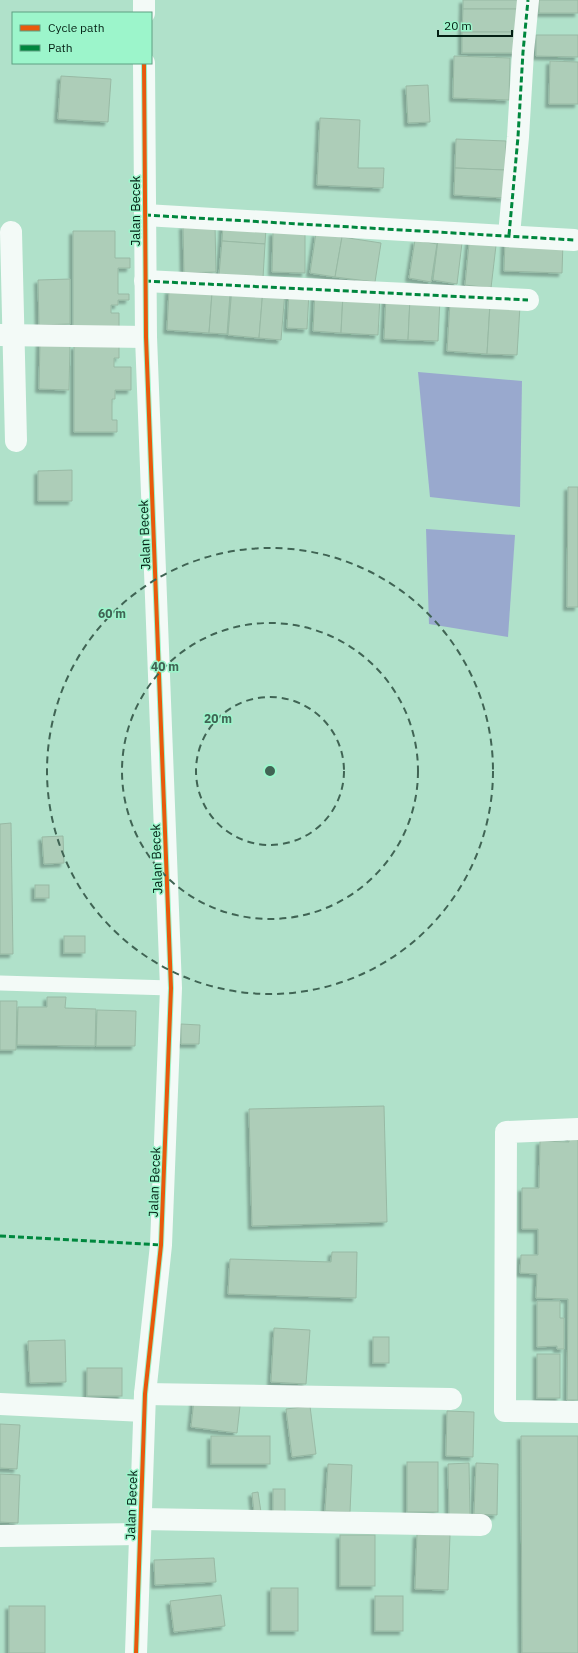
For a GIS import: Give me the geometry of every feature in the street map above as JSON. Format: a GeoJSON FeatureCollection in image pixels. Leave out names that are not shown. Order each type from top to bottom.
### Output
{"type":"FeatureCollection","features":[{"type":"Feature","properties":{"kind":"street"},"geometry":{"type":"LineString","coordinates":[[144,0],[144,12]]}},
{"type":"Feature","properties":{"kind":"street"},"geometry":{"type":"LineString","coordinates":[[509,235],[528,0]]}},
{"type":"Feature","properties":{"kind":"street","name":"Jalan Becek"},"geometry":{"type":"LineString","coordinates":[[136,1653],[144,1402],[161,1245],[171,988],[146,337],[144,64]]}},
{"type":"Feature","properties":{"kind":"street"},"geometry":{"type":"LineString","coordinates":[[145,215],[509,235],[574,240]]}},
{"type":"Feature","properties":{"kind":"street"},"geometry":{"type":"LineString","coordinates":[[11,232],[7,335],[16,441]]}},
{"type":"Feature","properties":{"kind":"street"},"geometry":{"type":"LineString","coordinates":[[145,281],[528,300]]}},
{"type":"Feature","properties":{"kind":"street"},"geometry":{"type":"LineString","coordinates":[[7,335],[146,337]]}},
{"type":"Feature","properties":{"kind":"street"},"geometry":{"type":"LineString","coordinates":[[578,1129],[506,1132],[505,1411],[578,1412]]}},
{"type":"Feature","properties":{"kind":"street"},"geometry":{"type":"LineString","coordinates":[[0,1404],[451,1399]]}},
{"type":"Feature","properties":{"kind":"street"},"geometry":{"type":"LineString","coordinates":[[0,1536],[140,1527],[481,1526]]}},
{"type":"Feature","properties":{"kind":"lane"},"geometry":{"type":"LineString","coordinates":[[0,984],[171,988]]}},
{"type":"Feature","properties":{"kind":"water"},"geometry":{"type":"Polygon","coordinates":[[[418,372],[522,381],[520,507],[430,497],[418,372]]]}},
{"type":"Feature","properties":{"kind":"water"},"geometry":{"type":"Polygon","coordinates":[[[426,529],[515,535],[508,637],[429,624],[426,529]]]}},
{"type":"Feature","properties":{"kind":"building"},"geometry":{"type":"Polygon","coordinates":[[[463,0],[519,0],[519,9],[463,9],[463,0]]]}},
{"type":"Feature","properties":{"kind":"building"},"geometry":{"type":"Polygon","coordinates":[[[539,0],[578,0],[578,13],[539,13],[539,0]]]}},
{"type":"Feature","properties":{"kind":"building"},"geometry":{"type":"Polygon","coordinates":[[[463,9],[519,9],[519,32],[462,32],[463,9]]]}},
{"type":"Feature","properties":{"kind":"building"},"geometry":{"type":"Polygon","coordinates":[[[462,32],[519,32],[519,53],[462,53],[462,32]]]}},
{"type":"Feature","properties":{"kind":"building"},"geometry":{"type":"Polygon","coordinates":[[[536,35],[578,35],[578,57],[536,56],[536,35]]]}},
{"type":"Feature","properties":{"kind":"building"},"geometry":{"type":"Polygon","coordinates":[[[454,56],[510,58],[509,100],[453,98],[454,56]]]}},
{"type":"Feature","properties":{"kind":"building"},"geometry":{"type":"Polygon","coordinates":[[[550,61],[578,62],[578,104],[549,104],[550,61]]]}},
{"type":"Feature","properties":{"kind":"building"},"geometry":{"type":"Polygon","coordinates":[[[61,76],[111,79],[108,122],[58,119],[61,76]]]}},
{"type":"Feature","properties":{"kind":"building"},"geometry":{"type":"Polygon","coordinates":[[[428,85],[430,122],[408,123],[406,86],[428,85]]]}},
{"type":"Feature","properties":{"kind":"building"},"geometry":{"type":"Polygon","coordinates":[[[320,118],[360,120],[358,168],[384,168],[383,188],[317,185],[320,118]]]}},
{"type":"Feature","properties":{"kind":"building"},"geometry":{"type":"Polygon","coordinates":[[[456,139],[506,141],[505,170],[455,168],[456,139]]]}},
{"type":"Feature","properties":{"kind":"building"},"geometry":{"type":"Polygon","coordinates":[[[455,168],[505,170],[504,198],[454,195],[455,168]]]}},
{"type":"Feature","properties":{"kind":"building"},"geometry":{"type":"Polygon","coordinates":[[[215,225],[216,272],[184,273],[183,226],[215,225]]]}},
{"type":"Feature","properties":{"kind":"building"},"geometry":{"type":"Polygon","coordinates":[[[223,225],[266,228],[265,244],[222,241],[223,225]]]}},
{"type":"Feature","properties":{"kind":"building"},"geometry":{"type":"Polygon","coordinates":[[[73,231],[115,231],[115,258],[130,258],[130,268],[118,268],[118,294],[129,294],[129,300],[118,300],[118,305],[111,305],[111,313],[119,313],[119,327],[73,327],[73,231]]]}},
{"type":"Feature","properties":{"kind":"building"},"geometry":{"type":"Polygon","coordinates":[[[273,232],[305,232],[305,273],[272,272],[273,232]]]}},
{"type":"Feature","properties":{"kind":"building"},"geometry":{"type":"Polygon","coordinates":[[[316,233],[342,237],[335,277],[310,273],[316,233]]]}},
{"type":"Feature","properties":{"kind":"building"},"geometry":{"type":"Polygon","coordinates":[[[470,234],[497,237],[491,288],[465,285],[470,234]]]}},
{"type":"Feature","properties":{"kind":"building"},"geometry":{"type":"Polygon","coordinates":[[[342,237],[381,243],[375,282],[335,277],[342,237]]]}},
{"type":"Feature","properties":{"kind":"building"},"geometry":{"type":"Polygon","coordinates":[[[415,240],[437,244],[431,282],[409,278],[415,240]]]}},
{"type":"Feature","properties":{"kind":"building"},"geometry":{"type":"Polygon","coordinates":[[[438,240],[462,243],[457,284],[433,280],[438,240]]]}},
{"type":"Feature","properties":{"kind":"building"},"geometry":{"type":"Polygon","coordinates":[[[505,240],[563,242],[562,273],[504,271],[505,240]]]}},
{"type":"Feature","properties":{"kind":"building"},"geometry":{"type":"Polygon","coordinates":[[[222,241],[265,244],[263,278],[219,275],[222,241]]]}},
{"type":"Feature","properties":{"kind":"building"},"geometry":{"type":"Polygon","coordinates":[[[70,279],[70,324],[39,325],[38,280],[70,279]]]}},
{"type":"Feature","properties":{"kind":"building"},"geometry":{"type":"Polygon","coordinates":[[[232,287],[263,289],[259,338],[228,335],[232,287]]]}},
{"type":"Feature","properties":{"kind":"building"},"geometry":{"type":"Polygon","coordinates":[[[263,289],[285,291],[281,340],[259,338],[263,289]]]}},
{"type":"Feature","properties":{"kind":"building"},"geometry":{"type":"Polygon","coordinates":[[[169,290],[212,293],[209,333],[167,330],[169,290]]]}},
{"type":"Feature","properties":{"kind":"building"},"geometry":{"type":"Polygon","coordinates":[[[289,291],[309,292],[307,329],[287,328],[289,291]]]}},
{"type":"Feature","properties":{"kind":"building"},"geometry":{"type":"Polygon","coordinates":[[[315,292],[343,294],[341,333],[313,331],[315,292]]]}},
{"type":"Feature","properties":{"kind":"building"},"geometry":{"type":"Polygon","coordinates":[[[212,293],[230,294],[227,334],[209,333],[212,293]]]}},
{"type":"Feature","properties":{"kind":"building"},"geometry":{"type":"Polygon","coordinates":[[[343,294],[380,296],[378,335],[341,333],[343,294]]]}},
{"type":"Feature","properties":{"kind":"building"},"geometry":{"type":"Polygon","coordinates":[[[386,296],[410,298],[408,340],[384,339],[386,296]]]}},
{"type":"Feature","properties":{"kind":"building"},"geometry":{"type":"Polygon","coordinates":[[[410,298],[440,299],[438,341],[408,340],[410,298]]]}},
{"type":"Feature","properties":{"kind":"building"},"geometry":{"type":"Polygon","coordinates":[[[450,302],[490,304],[487,354],[447,351],[450,302]]]}},
{"type":"Feature","properties":{"kind":"building"},"geometry":{"type":"Polygon","coordinates":[[[490,304],[520,306],[517,355],[487,354],[490,304]]]}},
{"type":"Feature","properties":{"kind":"building"},"geometry":{"type":"Polygon","coordinates":[[[40,342],[70,343],[69,390],[39,389],[40,342]]]}},
{"type":"Feature","properties":{"kind":"building"},"geometry":{"type":"Polygon","coordinates":[[[74,346],[119,346],[119,358],[114,358],[114,367],[131,367],[131,390],[115,390],[115,399],[112,399],[112,420],[117,420],[117,432],[74,432],[74,346]]]}},
{"type":"Feature","properties":{"kind":"building"},"geometry":{"type":"Polygon","coordinates":[[[72,470],[72,501],[38,501],[38,471],[72,470]]]}},
{"type":"Feature","properties":{"kind":"building"},"geometry":{"type":"Polygon","coordinates":[[[568,487],[578,487],[578,607],[567,607],[568,487]]]}},
{"type":"Feature","properties":{"kind":"building"},"geometry":{"type":"Polygon","coordinates":[[[11,823],[13,954],[0,954],[0,824],[11,823]]]}},
{"type":"Feature","properties":{"kind":"building"},"geometry":{"type":"Polygon","coordinates":[[[63,836],[64,863],[44,864],[42,837],[63,836]]]}},
{"type":"Feature","properties":{"kind":"building"},"geometry":{"type":"Polygon","coordinates":[[[35,885],[49,885],[49,898],[35,898],[35,885]]]}},
{"type":"Feature","properties":{"kind":"building"},"geometry":{"type":"Polygon","coordinates":[[[64,936],[85,936],[85,953],[64,953],[64,936]]]}},
{"type":"Feature","properties":{"kind":"building"},"geometry":{"type":"Polygon","coordinates":[[[47,997],[66,997],[65,1008],[96,1009],[95,1046],[17,1045],[18,1007],[47,1007],[47,997]]]}},
{"type":"Feature","properties":{"kind":"building"},"geometry":{"type":"Polygon","coordinates":[[[0,1001],[17,1001],[16,1050],[0,1050],[0,1001]]]}},
{"type":"Feature","properties":{"kind":"building"},"geometry":{"type":"Polygon","coordinates":[[[97,1010],[136,1011],[135,1046],[96,1046],[97,1010]]]}},
{"type":"Feature","properties":{"kind":"building"},"geometry":{"type":"Polygon","coordinates":[[[181,1024],[200,1025],[199,1044],[181,1044],[181,1024]]]}},
{"type":"Feature","properties":{"kind":"building"},"geometry":{"type":"Polygon","coordinates":[[[384,1106],[387,1222],[252,1226],[249,1109],[384,1106]]]}},
{"type":"Feature","properties":{"kind":"building"},"geometry":{"type":"Polygon","coordinates":[[[569,1134],[578,1134],[578,1400],[567,1400],[568,1299],[536,1298],[537,1274],[520,1273],[521,1255],[538,1255],[538,1229],[522,1229],[522,1188],[539,1188],[540,1141],[569,1142],[569,1134]]]}},
{"type":"Feature","properties":{"kind":"building"},"geometry":{"type":"Polygon","coordinates":[[[332,1252],[357,1252],[356,1298],[228,1294],[230,1259],[331,1262],[332,1252]]]}},
{"type":"Feature","properties":{"kind":"building"},"geometry":{"type":"Polygon","coordinates":[[[537,1301],[560,1301],[560,1318],[564,1318],[564,1349],[557,1349],[557,1346],[537,1347],[537,1301]]]}},
{"type":"Feature","properties":{"kind":"building"},"geometry":{"type":"Polygon","coordinates":[[[274,1328],[310,1330],[306,1384],[271,1382],[274,1328]]]}},
{"type":"Feature","properties":{"kind":"building"},"geometry":{"type":"Polygon","coordinates":[[[373,1337],[389,1337],[389,1363],[373,1363],[373,1337]]]}},
{"type":"Feature","properties":{"kind":"building"},"geometry":{"type":"Polygon","coordinates":[[[65,1340],[66,1382],[30,1383],[28,1341],[65,1340]]]}},
{"type":"Feature","properties":{"kind":"building"},"geometry":{"type":"Polygon","coordinates":[[[537,1354],[560,1354],[560,1398],[537,1398],[537,1354]]]}},
{"type":"Feature","properties":{"kind":"building"},"geometry":{"type":"Polygon","coordinates":[[[87,1368],[122,1368],[122,1396],[87,1396],[87,1368]]]}},
{"type":"Feature","properties":{"kind":"building"},"geometry":{"type":"Polygon","coordinates":[[[194,1400],[240,1406],[237,1433],[191,1427],[194,1400]]]}},
{"type":"Feature","properties":{"kind":"building"},"geometry":{"type":"Polygon","coordinates":[[[310,1406],[316,1454],[292,1457],[286,1409],[310,1406]]]}},
{"type":"Feature","properties":{"kind":"building"},"geometry":{"type":"Polygon","coordinates":[[[447,1411],[474,1412],[473,1457],[446,1456],[447,1411]]]}},
{"type":"Feature","properties":{"kind":"building"},"geometry":{"type":"Polygon","coordinates":[[[0,1424],[20,1425],[17,1469],[0,1468],[0,1424]]]}},
{"type":"Feature","properties":{"kind":"building"},"geometry":{"type":"Polygon","coordinates":[[[211,1436],[270,1436],[270,1464],[211,1464],[211,1436]]]}},
{"type":"Feature","properties":{"kind":"building"},"geometry":{"type":"Polygon","coordinates":[[[521,1436],[578,1436],[578,1653],[522,1653],[521,1436]]]}},
{"type":"Feature","properties":{"kind":"building"},"geometry":{"type":"Polygon","coordinates":[[[407,1462],[438,1462],[438,1512],[407,1512],[407,1462]]]}},
{"type":"Feature","properties":{"kind":"building"},"geometry":{"type":"Polygon","coordinates":[[[469,1463],[470,1515],[449,1515],[448,1464],[469,1463]]]}},
{"type":"Feature","properties":{"kind":"building"},"geometry":{"type":"Polygon","coordinates":[[[476,1463],[498,1464],[497,1515],[474,1514],[476,1463]]]}},
{"type":"Feature","properties":{"kind":"building"},"geometry":{"type":"Polygon","coordinates":[[[328,1464],[352,1465],[350,1512],[325,1511],[328,1464]]]}},
{"type":"Feature","properties":{"kind":"building"},"geometry":{"type":"Polygon","coordinates":[[[0,1474],[20,1475],[18,1523],[0,1522],[0,1474]]]}},
{"type":"Feature","properties":{"kind":"building"},"geometry":{"type":"Polygon","coordinates":[[[273,1489],[285,1489],[285,1517],[273,1517],[273,1489]]]}},
{"type":"Feature","properties":{"kind":"building"},"geometry":{"type":"Polygon","coordinates":[[[258,1492],[261,1512],[254,1512],[252,1493],[258,1492]]]}},
{"type":"Feature","properties":{"kind":"building"},"geometry":{"type":"Polygon","coordinates":[[[417,1534],[450,1535],[448,1590],[415,1589],[417,1534]]]}},
{"type":"Feature","properties":{"kind":"building"},"geometry":{"type":"Polygon","coordinates":[[[340,1535],[375,1535],[375,1586],[340,1586],[340,1535]]]}},
{"type":"Feature","properties":{"kind":"building"},"geometry":{"type":"Polygon","coordinates":[[[214,1558],[216,1582],[155,1585],[154,1560],[214,1558]]]}},
{"type":"Feature","properties":{"kind":"building"},"geometry":{"type":"Polygon","coordinates":[[[271,1588],[298,1588],[298,1631],[271,1631],[271,1588]]]}},
{"type":"Feature","properties":{"kind":"building"},"geometry":{"type":"Polygon","coordinates":[[[221,1595],[225,1626],[174,1632],[170,1601],[221,1595]]]}},
{"type":"Feature","properties":{"kind":"building"},"geometry":{"type":"Polygon","coordinates":[[[375,1596],[403,1596],[403,1631],[375,1631],[375,1596]]]}},
{"type":"Feature","properties":{"kind":"building"},"geometry":{"type":"Polygon","coordinates":[[[9,1606],[45,1606],[45,1653],[9,1653],[9,1606]]]}},
{"type":"Feature","properties":{"kind":"marked path"},"geometry":{"type":"LineString","coordinates":[[509,235],[528,0]]}},
{"type":"Feature","properties":{"kind":"marked path"},"geometry":{"type":"LineString","coordinates":[[145,215],[574,240]]}},
{"type":"Feature","properties":{"kind":"marked path"},"geometry":{"type":"LineString","coordinates":[[145,281],[528,300]]}},
{"type":"Feature","properties":{"kind":"marked path"},"geometry":{"type":"LineString","coordinates":[[0,1236],[161,1245]]}},
{"type":"Feature","properties":{"kind":"cycle path"},"geometry":{"type":"LineString","coordinates":[[136,1653],[145,1394],[161,1245],[171,988],[146,337],[144,64]]}}]}
